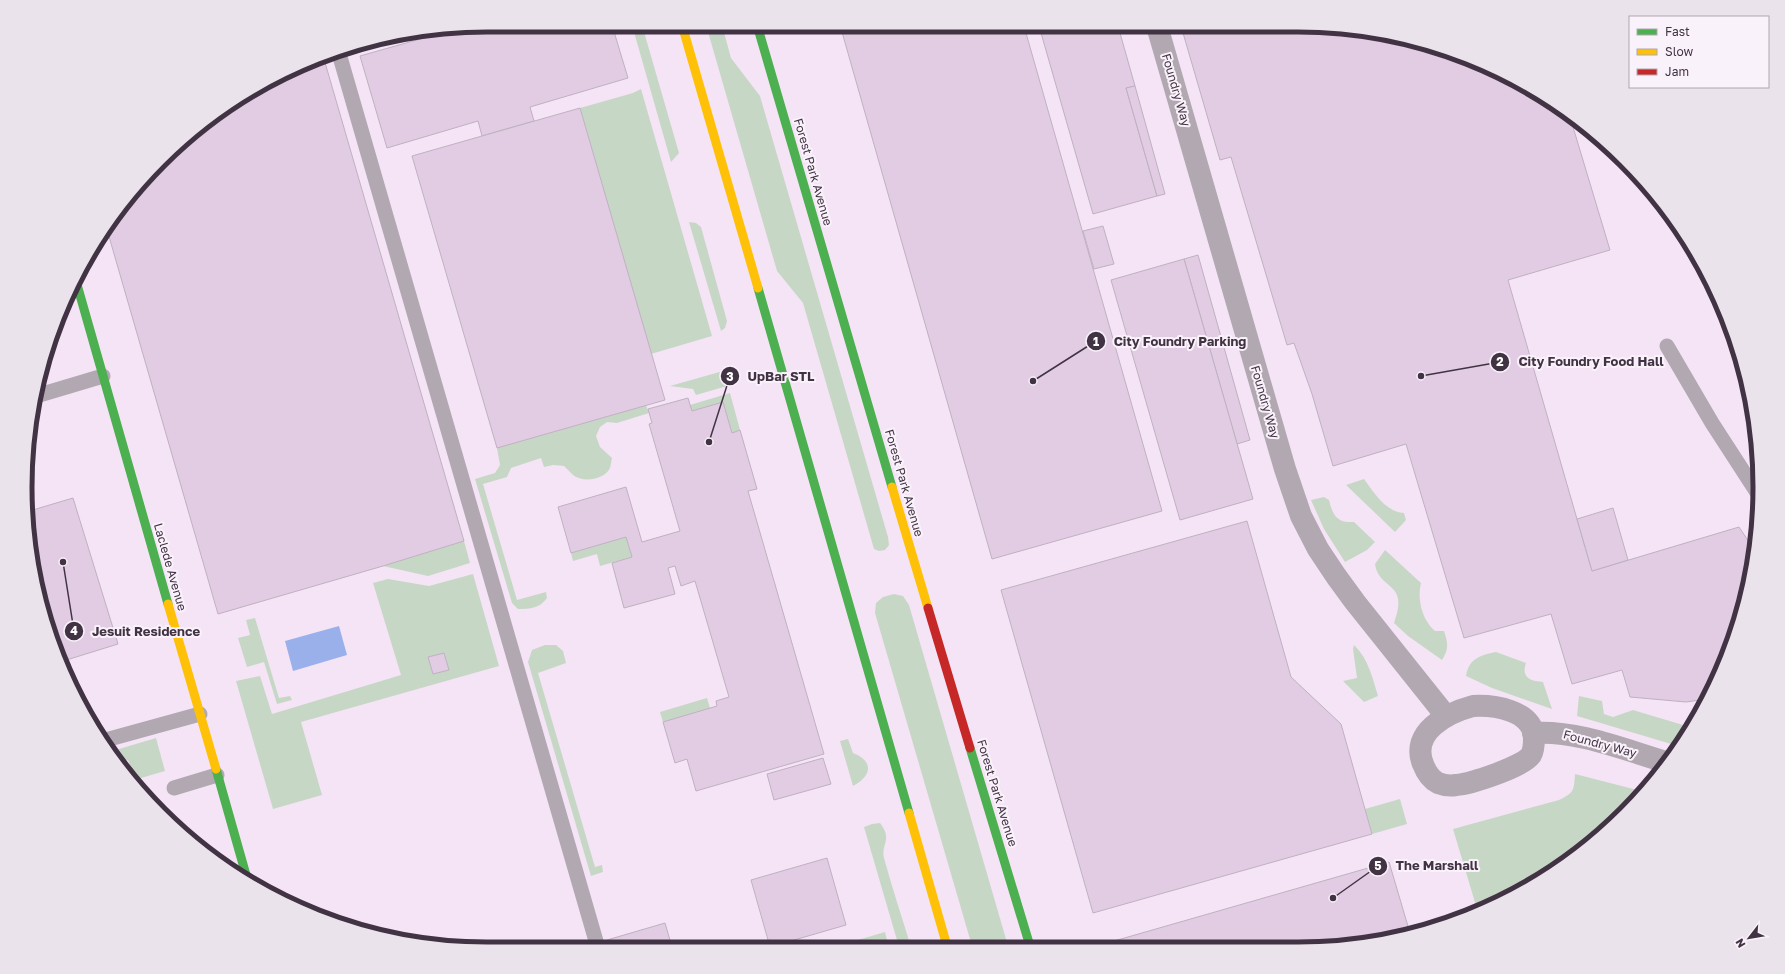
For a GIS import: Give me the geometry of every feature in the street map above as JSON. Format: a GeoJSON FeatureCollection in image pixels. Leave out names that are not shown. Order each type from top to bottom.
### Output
{"type":"FeatureCollection","features":[{"type":"Feature","properties":{"kind":"main road"},"geometry":{"type":"LineString","coordinates":[[684,32],[946,942]]}},
{"type":"Feature","properties":{"kind":"main road","name":"Forest Park Avenue"},"geometry":{"type":"LineString","coordinates":[[759,32],[914,561],[1029,942]]}},
{"type":"Feature","properties":{"kind":"main road","name":"Laclede Avenue"},"geometry":{"type":"LineString","coordinates":[[78,288],[245,872]]}},
{"type":"Feature","properties":{"kind":"street","name":"Foundry Way"},"geometry":{"type":"LineString","coordinates":[[1159,32],[1285,469],[1301,516],[1318,549],[1351,597],[1446,716]]}},
{"type":"Feature","properties":{"kind":"street"},"geometry":{"type":"LineString","coordinates":[[1472,706],[1487,706],[1519,714],[1529,723],[1533,733],[1534,744],[1530,756],[1520,765],[1456,785],[1443,785],[1433,781],[1420,758],[1420,745],[1425,734],[1446,716],[1472,706]]}},
{"type":"Feature","properties":{"kind":"street","name":"Foundry Way"},"geometry":{"type":"LineString","coordinates":[[1533,733],[1547,732],[1581,737],[1661,761]]}},
{"type":"Feature","properties":{"kind":"lane"},"geometry":{"type":"LineString","coordinates":[[340,56],[596,942]]}},
{"type":"Feature","properties":{"kind":"lane"},"geometry":{"type":"LineString","coordinates":[[1667,346],[1712,423],[1753,486]]}},
{"type":"Feature","properties":{"kind":"lane"},"geometry":{"type":"LineString","coordinates":[[42,394],[103,376]]}},
{"type":"Feature","properties":{"kind":"lane"},"geometry":{"type":"LineString","coordinates":[[109,739],[200,714]]}},
{"type":"Feature","properties":{"kind":"lane"},"geometry":{"type":"LineString","coordinates":[[174,788],[217,775]]}},
{"type":"Feature","properties":{"kind":"green space"},"geometry":{"type":"Polygon","coordinates":[[[634,32],[644,32],[679,153],[671,162],[634,32]]]}},
{"type":"Feature","properties":{"kind":"green space"},"geometry":{"type":"Polygon","coordinates":[[[708,32],[724,32],[731,58],[760,96],[888,537],[889,545],[885,550],[879,551],[874,549],[803,303],[777,271],[708,32]]]}},
{"type":"Feature","properties":{"kind":"green space"},"geometry":{"type":"Polygon","coordinates":[[[641,89],[712,336],[651,354],[580,108],[633,93],[641,89]]]}},
{"type":"Feature","properties":{"kind":"green space"},"geometry":{"type":"Polygon","coordinates":[[[689,222],[696,223],[701,227],[727,321],[725,328],[721,331],[689,222]]]}},
{"type":"Feature","properties":{"kind":"green space"},"geometry":{"type":"Polygon","coordinates":[[[723,371],[727,386],[696,395],[693,389],[670,386],[723,371]]]}},
{"type":"Feature","properties":{"kind":"green space"},"geometry":{"type":"Polygon","coordinates":[[[730,393],[740,430],[732,433],[723,402],[692,411],[690,405],[730,393]]]}},
{"type":"Feature","properties":{"kind":"green space"},"geometry":{"type":"Polygon","coordinates":[[[646,405],[649,413],[617,423],[607,422],[600,427],[596,436],[600,447],[612,458],[610,468],[598,478],[582,479],[573,475],[564,466],[553,465],[544,467],[541,458],[511,468],[507,477],[483,484],[517,600],[546,592],[547,598],[538,606],[518,609],[512,603],[475,479],[495,473],[500,465],[497,448],[646,405]]]}},
{"type":"Feature","properties":{"kind":"green space"},"geometry":{"type":"Polygon","coordinates":[[[1364,479],[1381,501],[1392,509],[1404,513],[1406,520],[1395,532],[1346,485],[1364,479]]]}},
{"type":"Feature","properties":{"kind":"green space"},"geometry":{"type":"Polygon","coordinates":[[[1324,497],[1329,500],[1334,514],[1340,520],[1354,522],[1375,542],[1367,550],[1345,562],[1324,529],[1311,500],[1324,497]]]}},
{"type":"Feature","properties":{"kind":"green space"},"geometry":{"type":"Polygon","coordinates":[[[626,537],[632,557],[600,566],[597,554],[573,561],[571,553],[626,537]]]}},
{"type":"Feature","properties":{"kind":"green space"},"geometry":{"type":"Polygon","coordinates":[[[464,541],[470,563],[428,576],[383,566],[464,541]]]}},
{"type":"Feature","properties":{"kind":"green space"},"geometry":{"type":"Polygon","coordinates":[[[1385,550],[1421,583],[1420,602],[1424,615],[1435,631],[1444,631],[1447,649],[1442,660],[1408,636],[1394,623],[1398,610],[1396,593],[1382,579],[1375,564],[1385,550]]]}},
{"type":"Feature","properties":{"kind":"green space"},"geometry":{"type":"Polygon","coordinates":[[[473,574],[499,666],[301,722],[322,795],[273,809],[236,681],[260,676],[272,714],[401,675],[373,583],[388,579],[429,586],[473,574]]]}},
{"type":"Feature","properties":{"kind":"green space"},"geometry":{"type":"Polygon","coordinates":[[[894,594],[903,596],[909,605],[1007,942],[971,942],[875,613],[876,603],[883,597],[894,594]]]}},
{"type":"Feature","properties":{"kind":"green space"},"geometry":{"type":"Polygon","coordinates":[[[255,618],[279,698],[290,696],[292,700],[277,704],[264,662],[247,667],[238,638],[250,635],[246,620],[255,618]]]}},
{"type":"Feature","properties":{"kind":"green space"},"geometry":{"type":"Polygon","coordinates":[[[545,645],[556,645],[563,651],[566,663],[538,673],[595,867],[602,865],[603,872],[591,876],[528,662],[532,650],[545,645]]]}},
{"type":"Feature","properties":{"kind":"green space"},"geometry":{"type":"Polygon","coordinates":[[[1354,645],[1359,650],[1366,662],[1378,696],[1364,702],[1343,681],[1357,678],[1353,649],[1354,645]]]}},
{"type":"Feature","properties":{"kind":"green space"},"geometry":{"type":"Polygon","coordinates":[[[1496,652],[1526,663],[1526,675],[1531,680],[1543,682],[1552,709],[1492,688],[1466,676],[1470,665],[1476,658],[1485,654],[1496,652]]]}},
{"type":"Feature","properties":{"kind":"green space"},"geometry":{"type":"Polygon","coordinates":[[[1579,696],[1602,701],[1604,714],[1613,717],[1633,710],[1683,725],[1682,731],[1673,744],[1577,716],[1579,696]]]}},
{"type":"Feature","properties":{"kind":"green space"},"geometry":{"type":"Polygon","coordinates":[[[707,698],[710,708],[663,722],[660,712],[707,698]]]}},
{"type":"Feature","properties":{"kind":"green space"},"geometry":{"type":"Polygon","coordinates":[[[156,738],[165,771],[141,778],[138,777],[132,771],[128,760],[124,761],[116,750],[156,738]]]}},
{"type":"Feature","properties":{"kind":"green space"},"geometry":{"type":"Polygon","coordinates":[[[848,739],[853,753],[865,760],[868,769],[864,778],[853,786],[840,741],[848,739]]]}},
{"type":"Feature","properties":{"kind":"green space"},"geometry":{"type":"Polygon","coordinates":[[[1575,774],[1637,790],[1620,809],[1575,848],[1526,881],[1476,905],[1453,829],[1559,800],[1570,793],[1574,784],[1575,774]]]}},
{"type":"Feature","properties":{"kind":"green space"},"geometry":{"type":"Polygon","coordinates":[[[1400,799],[1407,824],[1372,834],[1365,809],[1400,799]]]}},
{"type":"Feature","properties":{"kind":"green space"},"geometry":{"type":"Polygon","coordinates":[[[880,823],[886,834],[884,858],[909,942],[898,942],[864,827],[880,823]]]}},
{"type":"Feature","properties":{"kind":"green space"},"geometry":{"type":"Polygon","coordinates":[[[885,932],[887,940],[881,942],[851,942],[885,932]]]}},
{"type":"Feature","properties":{"kind":"water"},"geometry":{"type":"Polygon","coordinates":[[[339,626],[347,655],[293,671],[285,641],[339,626]]]}},
{"type":"Feature","properties":{"kind":"building"},"geometry":{"type":"Polygon","coordinates":[[[614,32],[628,78],[530,107],[534,121],[482,136],[478,121],[387,148],[360,56],[432,36],[457,33],[614,32]]]}},
{"type":"Feature","properties":{"kind":"building"},"geometry":{"type":"Polygon","coordinates":[[[842,32],[1026,32],[1162,511],[992,559],[842,32]]]}},
{"type":"Feature","properties":{"kind":"building"},"geometry":{"type":"Polygon","coordinates":[[[1041,32],[1120,32],[1135,86],[1126,88],[1157,196],[1093,214],[1041,32]]]}},
{"type":"Feature","properties":{"kind":"building"},"geometry":{"type":"Polygon","coordinates":[[[1183,32],[1328,33],[1387,41],[1444,56],[1499,79],[1526,93],[1572,124],[1610,250],[1508,280],[1592,571],[1739,527],[1749,543],[1744,576],[1729,633],[1718,661],[1700,700],[1686,702],[1630,697],[1622,670],[1572,684],[1551,614],[1464,638],[1406,444],[1333,466],[1312,394],[1294,343],[1287,345],[1231,157],[1220,160],[1183,32]]]}},
{"type":"Feature","properties":{"kind":"building"},"geometry":{"type":"Polygon","coordinates":[[[325,62],[464,541],[218,614],[109,235],[126,210],[165,165],[210,126],[259,93],[286,79],[325,62]]]}},
{"type":"Feature","properties":{"kind":"building"},"geometry":{"type":"Polygon","coordinates":[[[1135,86],[1165,194],[1157,196],[1126,88],[1135,86]]]}},
{"type":"Feature","properties":{"kind":"building"},"geometry":{"type":"Polygon","coordinates":[[[580,108],[665,400],[497,448],[412,156],[580,108]]]}},
{"type":"Feature","properties":{"kind":"building"},"geometry":{"type":"Polygon","coordinates":[[[1103,226],[1114,264],[1094,269],[1083,231],[1103,226]]]}},
{"type":"Feature","properties":{"kind":"building"},"geometry":{"type":"Polygon","coordinates":[[[1198,255],[1250,440],[1237,444],[1184,259],[1198,255]]]}},
{"type":"Feature","properties":{"kind":"building"},"geometry":{"type":"Polygon","coordinates":[[[1184,259],[1253,499],[1180,520],[1111,280],[1184,259]]]}},
{"type":"Feature","properties":{"kind":"building"},"geometry":{"type":"Polygon","coordinates":[[[688,398],[692,411],[723,402],[732,433],[740,430],[757,489],[748,491],[824,754],[696,791],[687,759],[675,763],[663,722],[717,706],[716,701],[729,697],[695,581],[681,586],[675,566],[668,568],[675,594],[624,608],[612,563],[632,557],[626,537],[571,553],[558,507],[626,487],[642,542],[680,531],[649,424],[652,423],[648,409],[688,398]]]}},
{"type":"Feature","properties":{"kind":"building"},"geometry":{"type":"Polygon","coordinates":[[[73,498],[118,644],[67,660],[56,633],[41,576],[36,546],[33,510],[73,498]]]}},
{"type":"Feature","properties":{"kind":"building"},"geometry":{"type":"Polygon","coordinates":[[[1613,508],[1628,560],[1592,571],[1577,519],[1613,508]]]}},
{"type":"Feature","properties":{"kind":"building"},"geometry":{"type":"Polygon","coordinates":[[[1247,521],[1291,677],[1341,724],[1372,834],[1093,913],[1001,590],[1247,521]]]}},
{"type":"Feature","properties":{"kind":"building"},"geometry":{"type":"Polygon","coordinates":[[[444,653],[449,670],[433,674],[428,657],[444,653]]]}},
{"type":"Feature","properties":{"kind":"building"},"geometry":{"type":"Polygon","coordinates":[[[823,758],[831,784],[774,800],[767,774],[823,758]]]}},
{"type":"Feature","properties":{"kind":"building"},"geometry":{"type":"Polygon","coordinates":[[[827,858],[846,925],[787,942],[769,942],[751,880],[827,858]]]}},
{"type":"Feature","properties":{"kind":"building"},"geometry":{"type":"Polygon","coordinates":[[[1389,862],[1408,928],[1357,938],[1328,941],[1114,941],[1389,862]]]}},
{"type":"Feature","properties":{"kind":"building"},"geometry":{"type":"Polygon","coordinates":[[[665,923],[671,942],[608,942],[607,940],[665,923]]]}},
{"type":"Feature","properties":{"kind":"traffic: fast"},"geometry":{"type":"LineString","coordinates":[[759,32],[892,487]]}},
{"type":"Feature","properties":{"kind":"traffic: fast"},"geometry":{"type":"LineString","coordinates":[[78,288],[168,604]]}},
{"type":"Feature","properties":{"kind":"traffic: fast"},"geometry":{"type":"LineString","coordinates":[[758,288],[909,813]]}},
{"type":"Feature","properties":{"kind":"traffic: fast"},"geometry":{"type":"LineString","coordinates":[[970,748],[1029,942]]}},
{"type":"Feature","properties":{"kind":"traffic: fast"},"geometry":{"type":"LineString","coordinates":[[216,769],[245,872]]}},
{"type":"Feature","properties":{"kind":"traffic: slow"},"geometry":{"type":"LineString","coordinates":[[684,32],[758,288]]}},
{"type":"Feature","properties":{"kind":"traffic: slow"},"geometry":{"type":"LineString","coordinates":[[892,487],[928,608]]}},
{"type":"Feature","properties":{"kind":"traffic: slow"},"geometry":{"type":"LineString","coordinates":[[168,604],[216,769]]}},
{"type":"Feature","properties":{"kind":"traffic: slow"},"geometry":{"type":"LineString","coordinates":[[909,813],[946,942]]}},
{"type":"Feature","properties":{"kind":"traffic: jam"},"geometry":{"type":"LineString","coordinates":[[928,608],[970,748]]}},
{"type":"Feature","properties":{"kind":"place","name":"City Foundry Food Hall"},"geometry":{"type":"Point","coordinates":[1421,376]}},
{"type":"Feature","properties":{"kind":"place","name":"City Foundry Parking"},"geometry":{"type":"Point","coordinates":[1033,381]}},
{"type":"Feature","properties":{"kind":"place","name":"UpBar STL"},"geometry":{"type":"Point","coordinates":[709,442]}},
{"type":"Feature","properties":{"kind":"place","name":"Jesuit Residence"},"geometry":{"type":"Point","coordinates":[63,562]}},
{"type":"Feature","properties":{"kind":"place","name":"The Marshall"},"geometry":{"type":"Point","coordinates":[1333,898]}}]}
